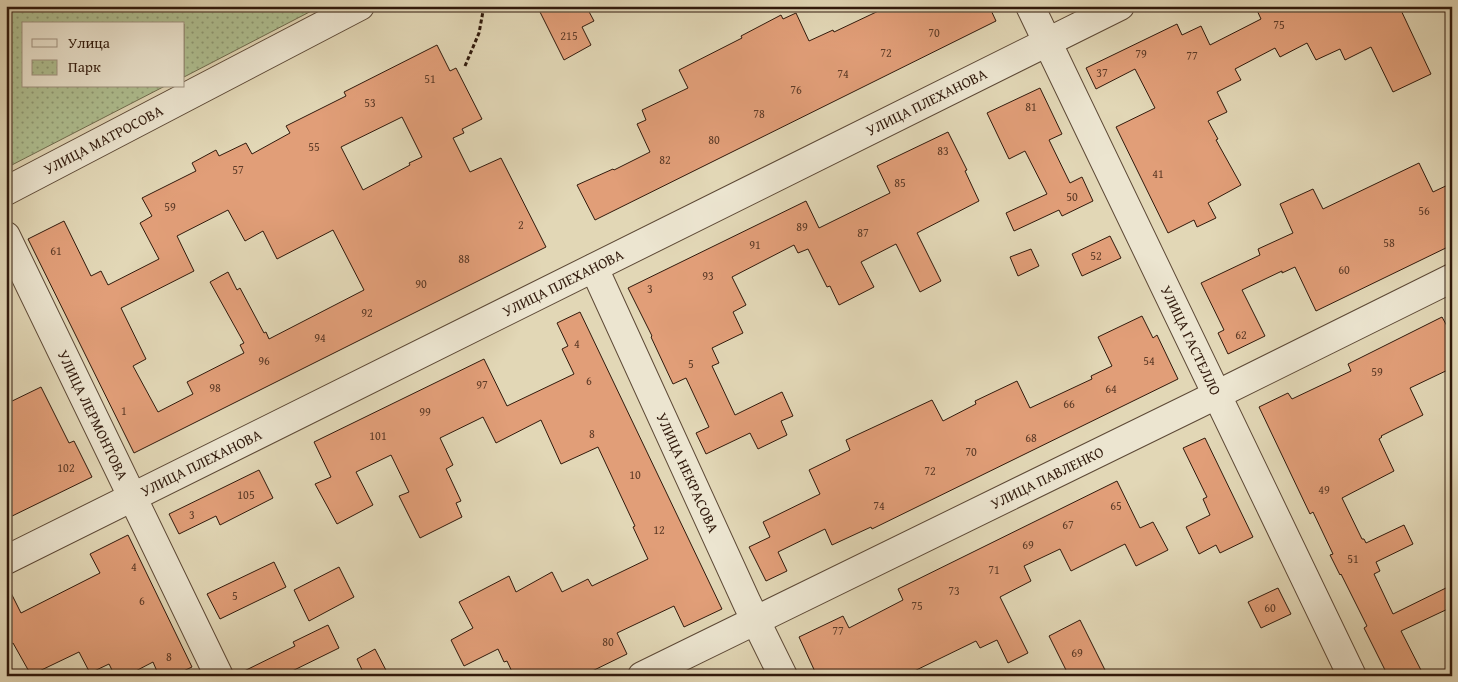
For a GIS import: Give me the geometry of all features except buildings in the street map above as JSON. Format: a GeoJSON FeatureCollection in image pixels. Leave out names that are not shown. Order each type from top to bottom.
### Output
{"type":"FeatureCollection","features":[{"type":"Feature","properties":{"kind":"street","name":"УЛИЦА МАТРОСОВА"},"geometry":{"type":"LineString","coordinates":[[6,191],[360,6]]}},
{"type":"Feature","properties":{"kind":"street","name":"УЛИЦА ГАСТЕЛЛО"},"geometry":{"type":"LineString","coordinates":[[1030,6],[1352,676]]}},
{"type":"Feature","properties":{"kind":"street","name":"УЛИЦА ПЛЕХАНОВА"},"geometry":{"type":"LineString","coordinates":[[6,560],[1120,6]]}},
{"type":"Feature","properties":{"kind":"street","name":"УЛИЦА ЛЕРМОНТОВА"},"geometry":{"type":"LineString","coordinates":[[6,236],[219,676]]}},
{"type":"Feature","properties":{"kind":"street","name":"УЛИЦА НЕКРАСОВА"},"geometry":{"type":"LineString","coordinates":[[594,268],[782,676]]}},
{"type":"Feature","properties":{"kind":"street","name":"УЛИЦА ПАВЛЕНКО"},"geometry":{"type":"LineString","coordinates":[[642,676],[1218,395],[1452,278]]}},
{"type":"Feature","properties":{"kind":"path"},"geometry":{"type":"LineString","coordinates":[[465,66],[478,33],[484,6]]}},
{"type":"Feature","properties":{"kind":"green space"},"geometry":{"type":"Polygon","coordinates":[[[6,6],[321,6],[185,76],[185,22],[22,22],[22,88],[161,88],[6,168],[6,6]]]}}]}
